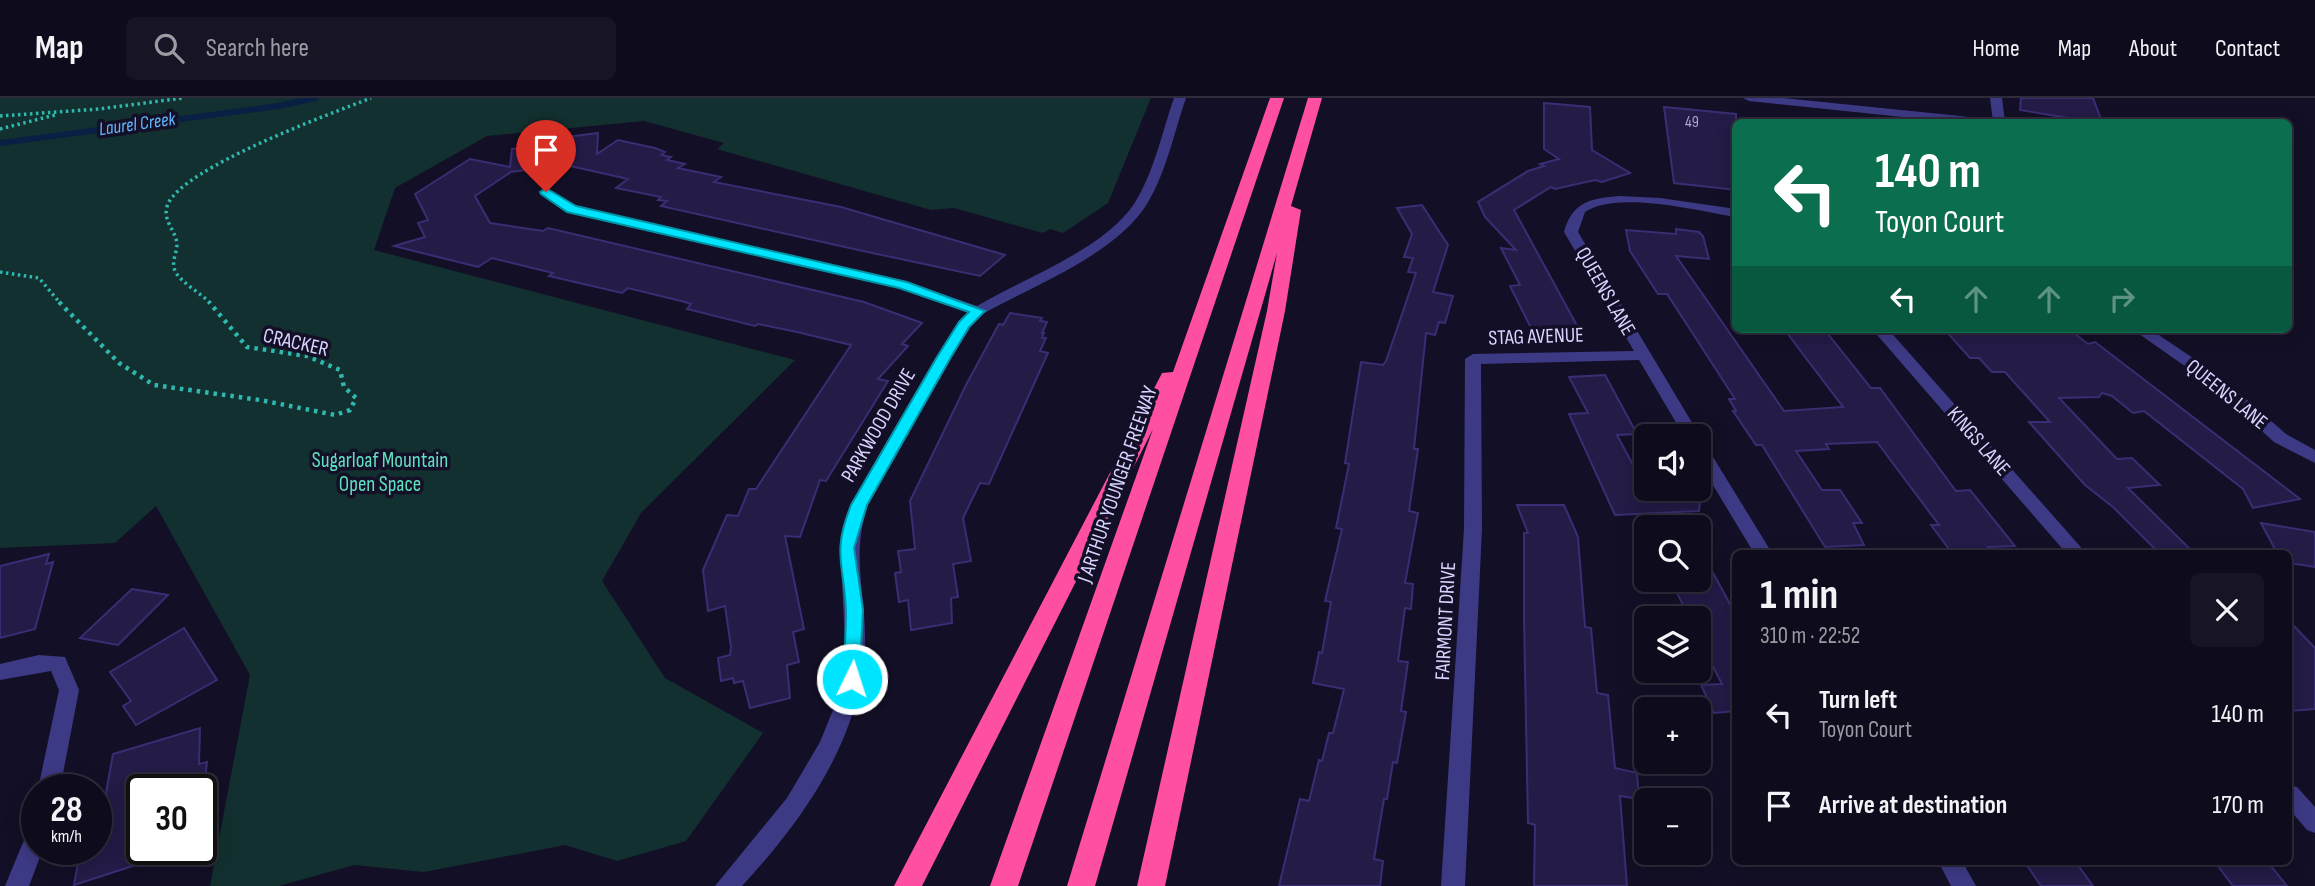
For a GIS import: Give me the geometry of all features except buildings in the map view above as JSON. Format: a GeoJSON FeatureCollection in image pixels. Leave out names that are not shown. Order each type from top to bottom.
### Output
{"type":"FeatureCollection","features":[{"type":"Feature","properties":{"kind":"highway","name":"J ARTHUR YOUNGER FREEWAY"},"geometry":{"type":"LineString","coordinates":[[1004,886],[1277,98]]}},
{"type":"Feature","properties":{"kind":"highway"},"geometry":{"type":"LineString","coordinates":[[1081,886],[1315,98]]}},
{"type":"Feature","properties":{"kind":"highway"},"geometry":{"type":"LineString","coordinates":[[1151,886],[1276,311],[1305,129]]}},
{"type":"Feature","properties":{"kind":"highway"},"geometry":{"type":"LineString","coordinates":[[908,886],[1201,317]]}},
{"type":"Feature","properties":{"kind":"street","name":"PARKWOOD DRIVE"},"geometry":{"type":"LineString","coordinates":[[727,886],[773,836],[795,805],[814,774],[839,721],[852,679],[855,642],[846,548],[851,526],[859,505],[944,357],[964,325],[978,311],[1102,242],[1125,225],[1141,203],[1180,98]]}},
{"type":"Feature","properties":{"kind":"street"},"geometry":{"type":"LineString","coordinates":[[1749,98],[1951,119]]}},
{"type":"Feature","properties":{"kind":"street"},"geometry":{"type":"LineString","coordinates":[[1996,98],[1999,119]]}},
{"type":"Feature","properties":{"kind":"street"},"geometry":{"type":"LineString","coordinates":[[546,192],[572,209],[903,285],[978,311]]}},
{"type":"Feature","properties":{"kind":"street","name":"QUEENS LANE"},"geometry":{"type":"LineString","coordinates":[[1685,424],[1571,232],[1576,214],[1588,205],[1627,199],[1732,212]]}},
{"type":"Feature","properties":{"kind":"street","name":"KINGS LANE"},"geometry":{"type":"LineString","coordinates":[[1884,333],[2074,550]]}},
{"type":"Feature","properties":{"kind":"street","name":"QUEENS LANE"},"geometry":{"type":"LineString","coordinates":[[2146,333],[2215,380],[2280,438],[2315,457]]}},
{"type":"Feature","properties":{"kind":"street","name":"STAG AVENUE"},"geometry":{"type":"LineString","coordinates":[[1473,359],[1643,355]]}},
{"type":"Feature","properties":{"kind":"street","name":"FAIRMONT DRIVE"},"geometry":{"type":"LineString","coordinates":[[1453,886],[1473,529],[1473,359]]}},
{"type":"Feature","properties":{"kind":"street"},"geometry":{"type":"LineString","coordinates":[[1711,468],[1761,550]]}},
{"type":"Feature","properties":{"kind":"street"},"geometry":{"type":"LineString","coordinates":[[0,672],[39,663],[58,663],[66,676],[69,690],[52,774]]}},
{"type":"Feature","properties":{"kind":"street"},"geometry":{"type":"LineString","coordinates":[[2292,797],[2315,823]]}},
{"type":"Feature","properties":{"kind":"street"},"geometry":{"type":"LineString","coordinates":[[17,886],[25,865]]}},
{"type":"Feature","properties":{"kind":"street"},"geometry":{"type":"LineString","coordinates":[[1951,865],[1964,886]]}},
{"type":"Feature","properties":{"kind":"path"},"geometry":{"type":"LineString","coordinates":[[0,116],[66,112],[183,98]]}},
{"type":"Feature","properties":{"kind":"path","name":"CRACKER"},"geometry":{"type":"LineString","coordinates":[[0,272],[32,273],[48,282],[53,296],[120,363],[154,386],[260,400],[335,415],[350,410],[356,398],[344,387],[340,370],[327,362],[275,350],[247,347],[204,296],[176,273],[173,260],[177,243],[167,222],[167,206],[178,188],[272,136],[372,98]]}},
{"type":"Feature","properties":{"kind":"path"},"geometry":{"type":"LineString","coordinates":[[0,129],[66,112]]}},
{"type":"Feature","properties":{"kind":"green space","name":"Sugarloaf Mountain Open Space"},"geometry":{"type":"Polygon","coordinates":[[[0,98],[1151,98],[1108,203],[1063,233],[1050,229],[1043,233],[954,208],[931,210],[717,149],[724,143],[644,121],[487,136],[395,188],[374,250],[795,360],[641,513],[602,581],[665,678],[763,733],[686,841],[617,861],[565,845],[424,872],[354,865],[279,886],[210,886],[214,865],[217,865],[217,849],[250,675],[156,506],[115,543],[0,548],[0,98]]]}},
{"type":"Feature","properties":{"kind":"waterway","name":"Laurel Creek"},"geometry":{"type":"LineString","coordinates":[[0,143],[279,106],[315,98]]}},
{"type":"Feature","properties":{"kind":"route"},"geometry":{"type":"LineString","coordinates":[[546,192],[572,209],[903,285],[978,311],[964,325],[944,357],[859,505],[851,526],[846,548],[855,610],[852,679]]}}]}
